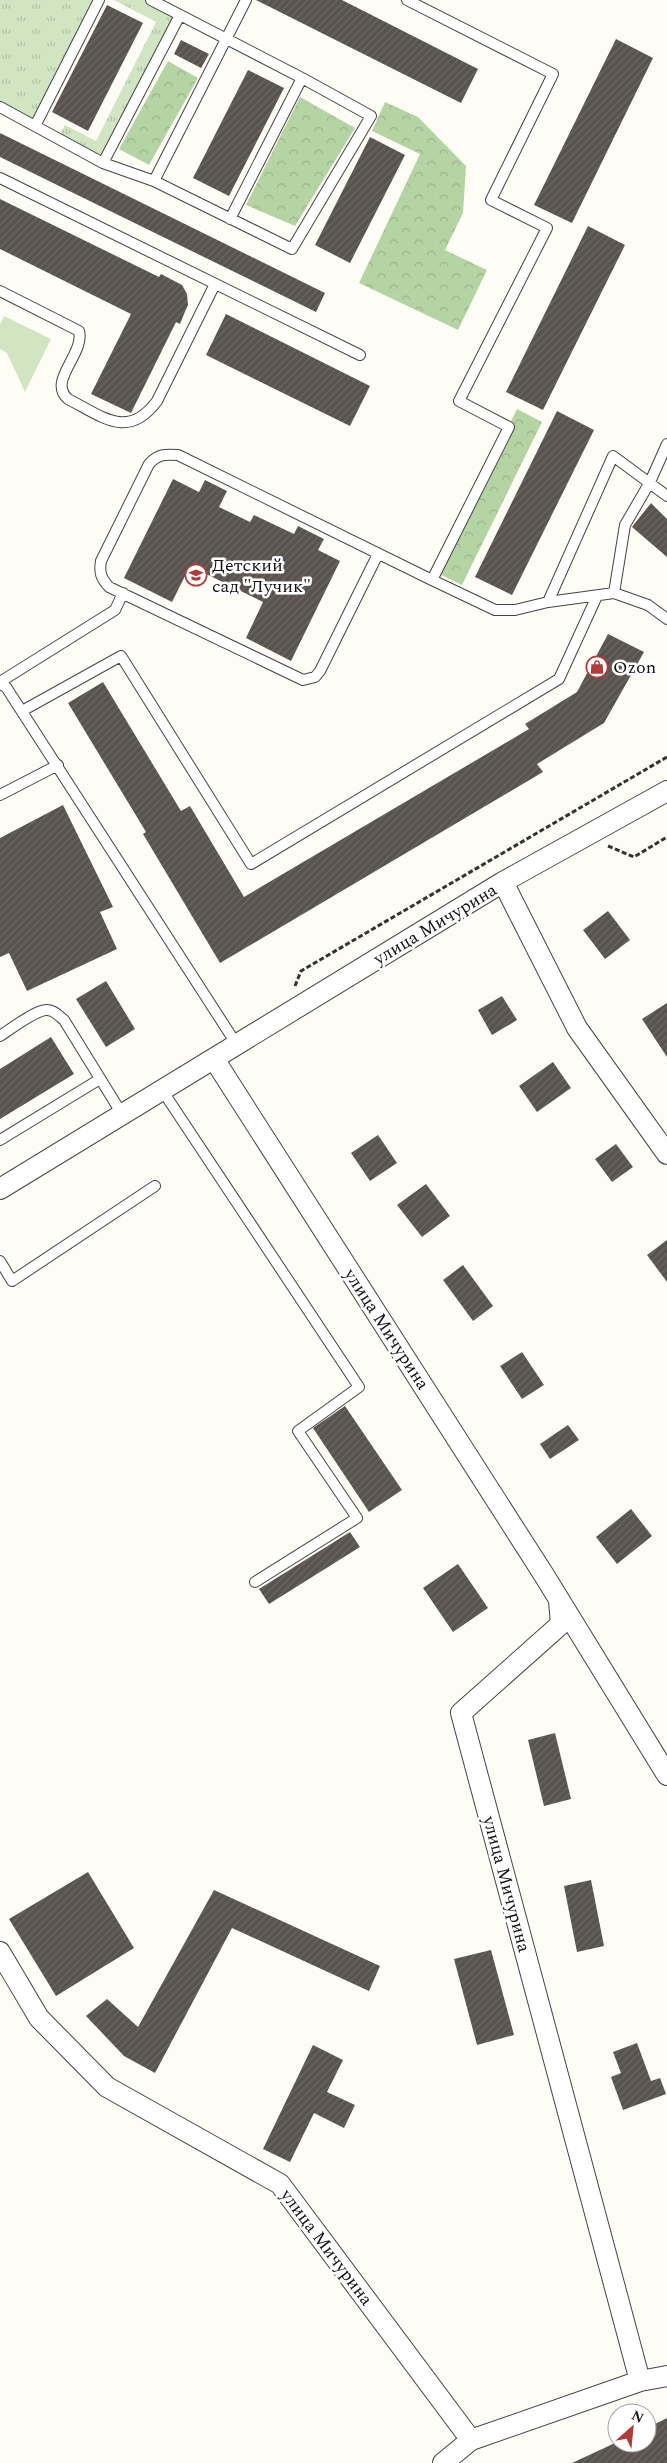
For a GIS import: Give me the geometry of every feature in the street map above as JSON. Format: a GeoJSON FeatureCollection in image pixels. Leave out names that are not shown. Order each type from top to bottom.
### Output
{"type":"FeatureCollection","features":[{"type":"Feature","properties":{"kind":"street","name":"улица Мичурина"},"geometry":{"type":"LineString","coordinates":[[0,1189],[503,882],[667,791]]}},
{"type":"Feature","properties":{"kind":"street","name":"улица Мичурина"},"geometry":{"type":"LineString","coordinates":[[503,882],[577,1028],[667,1154]]}},
{"type":"Feature","properties":{"kind":"street","name":"улица Мичурина"},"geometry":{"type":"LineString","coordinates":[[214,1059],[539,1567],[667,1775]]}},
{"type":"Feature","properties":{"kind":"street","name":"улица Мичурина"},"geometry":{"type":"LineString","coordinates":[[559,1601],[562,1624],[461,1713],[640,2381]]}},
{"type":"Feature","properties":{"kind":"street","name":"улица Мичурина"},"geometry":{"type":"LineString","coordinates":[[0,1952],[39,2018],[107,2088],[280,2184],[471,2440]]}},
{"type":"Feature","properties":{"kind":"street"},"geometry":{"type":"LineString","coordinates":[[443,2463],[471,2440],[640,2381],[667,2376]]}},
{"type":"Feature","properties":{"kind":"lane"},"geometry":{"type":"LineString","coordinates":[[35,126],[99,0]]}},
{"type":"Feature","properties":{"kind":"lane"},"geometry":{"type":"LineString","coordinates":[[0,108],[104,163],[154,181],[292,249],[372,116],[151,0]]}},
{"type":"Feature","properties":{"kind":"lane"},"geometry":{"type":"LineString","coordinates":[[154,181],[246,0]]}},
{"type":"Feature","properties":{"kind":"lane"},"geometry":{"type":"LineString","coordinates":[[407,0],[553,74],[491,200],[548,228],[459,401],[508,427],[432,580]]}},
{"type":"Feature","properties":{"kind":"lane"},"geometry":{"type":"LineString","coordinates":[[104,163],[180,15]]}},
{"type":"Feature","properties":{"kind":"lane"},"geometry":{"type":"LineString","coordinates":[[230,219],[302,78]]}},
{"type":"Feature","properties":{"kind":"lane"},"geometry":{"type":"LineString","coordinates":[[0,178],[360,355]]}},
{"type":"Feature","properties":{"kind":"lane"},"geometry":{"type":"LineString","coordinates":[[0,291],[79,331],[81,339],[62,381],[60,388],[62,394],[77,404],[120,423],[136,422],[147,414],[157,401],[215,284]]}},
{"type":"Feature","properties":{"kind":"lane"},"geometry":{"type":"LineString","coordinates":[[614,593],[625,525],[650,482],[667,444]]}},
{"type":"Feature","properties":{"kind":"lane"},"geometry":{"type":"LineString","coordinates":[[378,554],[320,670],[310,679],[294,678],[109,587],[102,580],[99,570],[101,561],[149,464],[156,457],[165,454],[178,455],[495,610],[514,610],[548,602],[614,593],[648,605],[667,619]]}},
{"type":"Feature","properties":{"kind":"lane"},"geometry":{"type":"LineString","coordinates":[[548,602],[613,456],[667,496]]}},
{"type":"Feature","properties":{"kind":"lane"},"geometry":{"type":"LineString","coordinates":[[123,593],[115,610],[0,683],[6,687],[58,765],[237,1045]]}},
{"type":"Feature","properties":{"kind":"lane"},"geometry":{"type":"LineString","coordinates":[[22,711],[121,656],[252,864],[559,679],[598,596]]}},
{"type":"Feature","properties":{"kind":"lane"},"geometry":{"type":"LineString","coordinates":[[0,795],[58,765]]}},
{"type":"Feature","properties":{"kind":"lane"},"geometry":{"type":"LineString","coordinates":[[0,1036],[39,1012],[48,1010],[55,1012],[64,1020],[122,1114]]}},
{"type":"Feature","properties":{"kind":"lane"},"geometry":{"type":"LineString","coordinates":[[0,1140],[100,1079]]}},
{"type":"Feature","properties":{"kind":"lane"},"geometry":{"type":"LineString","coordinates":[[162,1090],[359,1386],[298,1431],[357,1518],[255,1582]]}},
{"type":"Feature","properties":{"kind":"lane"},"geometry":{"type":"LineString","coordinates":[[0,1261],[12,1281],[155,1186]]}},
{"type":"Feature","properties":{"kind":"path"},"geometry":{"type":"LineString","coordinates":[[291,994],[301,971],[667,757]]}},
{"type":"Feature","properties":{"kind":"path"},"geometry":{"type":"LineString","coordinates":[[599,850],[608,846],[634,856],[667,836]]}},
{"type":"Feature","properties":{"kind":"green space"},"geometry":{"type":"Polygon","coordinates":[[[0,0],[99,0],[35,126],[0,107],[0,0]]]}},
{"type":"Feature","properties":{"kind":"green space"},"geometry":{"type":"Polygon","coordinates":[[[114,0],[151,0],[180,15],[103,163],[58,138],[65,125],[96,141],[156,22],[114,0]]]}},
{"type":"Feature","properties":{"kind":"green space"},"geometry":{"type":"Polygon","coordinates":[[[168,61],[198,78],[149,165],[119,149],[168,61]]]}},
{"type":"Feature","properties":{"kind":"green space"},"geometry":{"type":"Polygon","coordinates":[[[300,97],[355,128],[295,226],[246,205],[300,97]]]}},
{"type":"Feature","properties":{"kind":"green space"},"geometry":{"type":"Polygon","coordinates":[[[385,102],[418,117],[466,166],[463,213],[445,250],[487,270],[458,330],[359,283],[420,154],[372,131],[385,102]]]}},
{"type":"Feature","properties":{"kind":"green space"},"geometry":{"type":"Polygon","coordinates":[[[4,316],[51,339],[25,392],[7,353],[0,349],[0,325],[4,316]]]}},
{"type":"Feature","properties":{"kind":"green space"},"geometry":{"type":"Polygon","coordinates":[[[517,409],[542,422],[462,585],[435,572],[517,409]]]}},
{"type":"Feature","properties":{"kind":"building"},"geometry":{"type":"Polygon","coordinates":[[[256,0],[342,0],[478,69],[461,103],[256,0]]]}},
{"type":"Feature","properties":{"kind":"building"},"geometry":{"type":"Polygon","coordinates":[[[107,5],[143,23],[88,131],[52,112],[107,5]]]}},
{"type":"Feature","properties":{"kind":"building"},"geometry":{"type":"Polygon","coordinates":[[[616,39],[653,58],[572,223],[534,205],[616,39]]]}},
{"type":"Feature","properties":{"kind":"building"},"geometry":{"type":"Polygon","coordinates":[[[181,40],[209,54],[201,68],[174,54],[181,40]]]}},
{"type":"Feature","properties":{"kind":"building"},"geometry":{"type":"Polygon","coordinates":[[[248,70],[284,88],[229,196],[193,178],[248,70]]]}},
{"type":"Feature","properties":{"kind":"building"},"geometry":{"type":"Polygon","coordinates":[[[0,133],[325,293],[316,312],[0,157],[0,133]]]}},
{"type":"Feature","properties":{"kind":"building"},"geometry":{"type":"Polygon","coordinates":[[[370,137],[405,155],[350,263],[315,245],[370,137]]]}},
{"type":"Feature","properties":{"kind":"building"},"geometry":{"type":"Polygon","coordinates":[[[0,199],[159,277],[161,274],[182,285],[187,294],[188,305],[180,324],[176,322],[131,413],[91,394],[131,314],[0,249],[0,199]]]}},
{"type":"Feature","properties":{"kind":"building"},"geometry":{"type":"Polygon","coordinates":[[[588,226],[625,245],[543,410],[506,392],[588,226]]]}},
{"type":"Feature","properties":{"kind":"building"},"geometry":{"type":"Polygon","coordinates":[[[226,314],[370,386],[350,426],[206,355],[226,314]]]}},
{"type":"Feature","properties":{"kind":"building"},"geometry":{"type":"Polygon","coordinates":[[[557,411],[594,430],[512,595],[475,577],[557,411]]]}},
{"type":"Feature","properties":{"kind":"building"},"geometry":{"type":"Polygon","coordinates":[[[173,479],[199,492],[205,480],[227,491],[219,507],[250,522],[254,515],[294,534],[298,526],[324,539],[318,550],[340,561],[291,661],[246,638],[263,602],[190,566],[172,602],[124,578],[173,479]]]}},
{"type":"Feature","properties":{"kind":"building"},"geometry":{"type":"Polygon","coordinates":[[[651,503],[667,519],[667,557],[632,527],[651,503]]]}},
{"type":"Feature","properties":{"kind":"building"},"geometry":{"type":"Polygon","coordinates":[[[608,634],[644,652],[604,723],[537,764],[543,772],[220,963],[143,834],[146,832],[68,703],[103,682],[181,811],[190,806],[244,897],[529,729],[525,724],[577,692],[608,634]]]}},
{"type":"Feature","properties":{"kind":"building"},"geometry":{"type":"Polygon","coordinates":[[[63,805],[113,907],[100,912],[117,949],[27,991],[9,953],[0,957],[0,838],[63,805]]]}},
{"type":"Feature","properties":{"kind":"building"},"geometry":{"type":"Polygon","coordinates":[[[608,911],[630,940],[605,959],[583,930],[608,911]]]}},
{"type":"Feature","properties":{"kind":"building"},"geometry":{"type":"Polygon","coordinates":[[[106,981],[135,1029],[106,1047],[76,999],[106,981]]]}},
{"type":"Feature","properties":{"kind":"building"},"geometry":{"type":"Polygon","coordinates":[[[502,996],[517,1020],[492,1035],[478,1010],[502,996]]]}},
{"type":"Feature","properties":{"kind":"building"},"geometry":{"type":"Polygon","coordinates":[[[667,1003],[667,1057],[642,1019],[667,1003]]]}},
{"type":"Feature","properties":{"kind":"building"},"geometry":{"type":"Polygon","coordinates":[[[51,1037],[74,1074],[0,1119],[0,1069],[51,1037]]]}},
{"type":"Feature","properties":{"kind":"building"},"geometry":{"type":"Polygon","coordinates":[[[553,1062],[571,1088],[537,1112],[519,1086],[553,1062]]]}},
{"type":"Feature","properties":{"kind":"building"},"geometry":{"type":"Polygon","coordinates":[[[378,1135],[397,1163],[370,1181],[351,1153],[378,1135]]]}},
{"type":"Feature","properties":{"kind":"building"},"geometry":{"type":"Polygon","coordinates":[[[616,1144],[633,1167],[612,1182],[595,1159],[616,1144]]]}},
{"type":"Feature","properties":{"kind":"building"},"geometry":{"type":"Polygon","coordinates":[[[426,1184],[450,1216],[422,1237],[397,1205],[426,1184]]]}},
{"type":"Feature","properties":{"kind":"building"},"geometry":{"type":"Polygon","coordinates":[[[667,1240],[667,1282],[647,1255],[667,1240]]]}},
{"type":"Feature","properties":{"kind":"building"},"geometry":{"type":"Polygon","coordinates":[[[463,1265],[493,1306],[473,1321],[443,1280],[463,1265]]]}},
{"type":"Feature","properties":{"kind":"building"},"geometry":{"type":"Polygon","coordinates":[[[522,1352],[544,1385],[522,1399],[500,1366],[522,1352]]]}},
{"type":"Feature","properties":{"kind":"building"},"geometry":{"type":"Polygon","coordinates":[[[345,1406],[402,1490],[369,1512],[313,1428],[345,1406]]]}},
{"type":"Feature","properties":{"kind":"building"},"geometry":{"type":"Polygon","coordinates":[[[568,1425],[579,1440],[550,1459],[540,1444],[568,1425]]]}},
{"type":"Feature","properties":{"kind":"building"},"geometry":{"type":"Polygon","coordinates":[[[631,1509],[652,1536],[617,1564],[596,1537],[631,1509]]]}},
{"type":"Feature","properties":{"kind":"building"},"geometry":{"type":"Polygon","coordinates":[[[350,1532],[360,1547],[269,1604],[259,1589],[350,1532]]]}},
{"type":"Feature","properties":{"kind":"building"},"geometry":{"type":"Polygon","coordinates":[[[458,1564],[488,1608],[453,1632],[423,1588],[458,1564]]]}},
{"type":"Feature","properties":{"kind":"building"},"geometry":{"type":"Polygon","coordinates":[[[555,1733],[571,1799],[544,1806],[528,1740],[555,1733]]]}},
{"type":"Feature","properties":{"kind":"building"},"geometry":{"type":"Polygon","coordinates":[[[88,1872],[134,1948],[56,1996],[9,1919],[88,1872]]]}},
{"type":"Feature","properties":{"kind":"building"},"geometry":{"type":"Polygon","coordinates":[[[591,1880],[604,1946],[577,1952],[564,1886],[591,1880]]]}},
{"type":"Feature","properties":{"kind":"building"},"geometry":{"type":"Polygon","coordinates":[[[214,1890],[380,1966],[369,1991],[232,1928],[155,2073],[124,2056],[86,2016],[107,1999],[138,2027],[214,1890]]]}},
{"type":"Feature","properties":{"kind":"building"},"geometry":{"type":"Polygon","coordinates":[[[491,1950],[514,2035],[477,2045],[454,1959],[491,1950]]]}},
{"type":"Feature","properties":{"kind":"building"},"geometry":{"type":"Polygon","coordinates":[[[637,2043],[651,2081],[660,2078],[666,2094],[623,2110],[611,2077],[621,2073],[613,2052],[637,2043]]]}},
{"type":"Feature","properties":{"kind":"building"},"geometry":{"type":"Polygon","coordinates":[[[313,2045],[343,2060],[327,2092],[355,2105],[344,2128],[314,2113],[290,2162],[263,2149],[313,2045]]]}},
{"type":"Feature","properties":{"kind":"building"},"geometry":{"type":"Polygon","coordinates":[[[667,2418],[667,2463],[572,2463],[607,2447],[607,2453],[657,2453],[657,2423],[667,2418]]]}},
{"type":"Feature","properties":{"kind":"place","name":"Детский сад \"Лучик\""},"geometry":{"type":"Point","coordinates":[196,575]}},
{"type":"Feature","properties":{"kind":"place","name":"Ozon"},"geometry":{"type":"Point","coordinates":[597,667]}}]}
